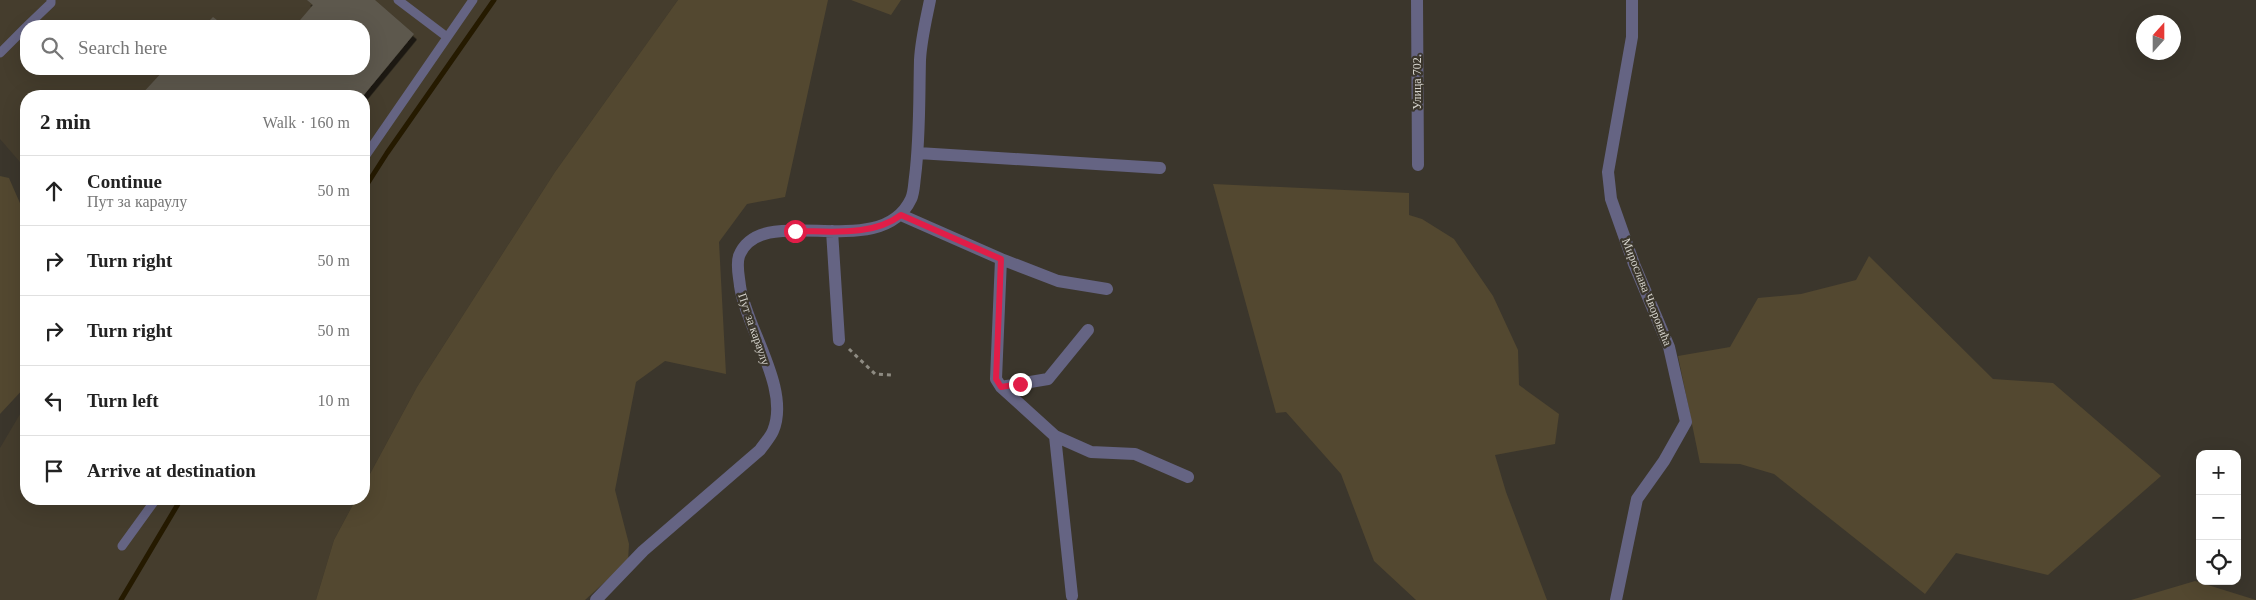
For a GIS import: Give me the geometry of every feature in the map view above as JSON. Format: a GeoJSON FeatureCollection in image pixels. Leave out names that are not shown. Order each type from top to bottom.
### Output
{"type":"FeatureCollection","features":[{"type":"Feature","properties":{"kind":"street"},"geometry":{"type":"LineString","coordinates":[[930,0],[920,57],[918,154],[912,198],[901,215],[1001,259],[1058,281],[1107,289]]}},
{"type":"Feature","properties":{"kind":"street","name":"Улица 702."},"geometry":{"type":"LineString","coordinates":[[1417,0],[1418,165]]}},
{"type":"Feature","properties":{"kind":"street","name":"Мирослава Чворовића"},"geometry":{"type":"LineString","coordinates":[[1616,600],[1637,499],[1664,461],[1686,422],[1670,347],[1634,264],[1611,199],[1608,172],[1632,37],[1632,0]]}},
{"type":"Feature","properties":{"kind":"street"},"geometry":{"type":"LineString","coordinates":[[918,154],[1160,168]]}},
{"type":"Feature","properties":{"kind":"street","name":"Пут за караулу"},"geometry":{"type":"LineString","coordinates":[[596,600],[643,551],[760,450],[773,431],[777,408],[774,388],[741,295],[737,268],[739,256],[743,249],[755,237],[763,233],[876,228],[892,222],[901,215]]}},
{"type":"Feature","properties":{"kind":"street"},"geometry":{"type":"LineString","coordinates":[[832,231],[839,340]]}},
{"type":"Feature","properties":{"kind":"street"},"geometry":{"type":"LineString","coordinates":[[1001,259],[996,379],[1001,387],[1055,436],[1091,452],[1135,454],[1188,477]]}},
{"type":"Feature","properties":{"kind":"street"},"geometry":{"type":"LineString","coordinates":[[1001,387],[1048,379],[1088,330]]}},
{"type":"Feature","properties":{"kind":"street"},"geometry":{"type":"LineString","coordinates":[[1055,436],[1072,596]]}},
{"type":"Feature","properties":{"kind":"lane"},"geometry":{"type":"LineString","coordinates":[[33,20],[52,0]]}},
{"type":"Feature","properties":{"kind":"lane"},"geometry":{"type":"LineString","coordinates":[[398,0],[447,37]]}},
{"type":"Feature","properties":{"kind":"lane"},"geometry":{"type":"LineString","coordinates":[[370,149],[473,0]]}},
{"type":"Feature","properties":{"kind":"lane"},"geometry":{"type":"LineString","coordinates":[[0,53],[20,34]]}},
{"type":"Feature","properties":{"kind":"lane"},"geometry":{"type":"LineString","coordinates":[[122,546],[152,505]]}},
{"type":"Feature","properties":{"kind":"path"},"geometry":{"type":"LineString","coordinates":[[839,340],[875,374],[892,374]]}},
{"type":"Feature","properties":{"kind":"shaded area"},"geometry":{"type":"Polygon","coordinates":[[[0,0],[678,0],[555,172],[417,387],[370,474],[370,90],[20,90],[20,162],[0,139],[0,0]]]}},
{"type":"Feature","properties":{"kind":"shaded area"},"geometry":{"type":"Polygon","coordinates":[[[678,0],[828,0],[785,197],[747,204],[719,242],[726,374],[665,361],[636,382],[615,490],[629,544],[628,561],[585,600],[316,600],[334,540],[353,505],[370,505],[370,474],[417,387],[555,172],[678,0]]]}},
{"type":"Feature","properties":{"kind":"shaded area"},"geometry":{"type":"Polygon","coordinates":[[[851,0],[901,0],[891,15],[851,0]]]}},
{"type":"Feature","properties":{"kind":"shaded area"},"geometry":{"type":"Polygon","coordinates":[[[0,176],[9,178],[20,203],[20,392],[0,414],[0,176]]]}},
{"type":"Feature","properties":{"kind":"shaded area"},"geometry":{"type":"Polygon","coordinates":[[[1213,184],[1409,193],[1409,215],[1422,219],[1454,239],[1493,296],[1518,350],[1519,385],[1559,414],[1555,444],[1495,455],[1506,492],[1547,600],[1416,600],[1374,561],[1341,474],[1286,412],[1276,413],[1213,184]]]}},
{"type":"Feature","properties":{"kind":"shaded area"},"geometry":{"type":"Polygon","coordinates":[[[1869,256],[1993,379],[2053,383],[2161,476],[2048,575],[1956,553],[1925,594],[1774,474],[1740,464],[1700,463],[1678,356],[1730,347],[1758,298],[1801,294],[1856,280],[1869,256]]]}},
{"type":"Feature","properties":{"kind":"shaded area"},"geometry":{"type":"Polygon","coordinates":[[[20,414],[20,505],[353,505],[334,540],[316,600],[0,600],[0,448],[20,414]]]}},
{"type":"Feature","properties":{"kind":"shaded area"},"geometry":{"type":"Polygon","coordinates":[[[2195,581],[2196,585],[2208,585],[2256,600],[2131,600],[2195,581]]]}},
{"type":"Feature","properties":{"kind":"building"},"geometry":{"type":"Polygon","coordinates":[[[307,0],[375,0],[414,34],[368,90],[146,90],[159,75],[370,75],[370,20],[300,20],[313,5],[307,0]]]}},
{"type":"Feature","properties":{"kind":"waterway"},"geometry":{"type":"LineString","coordinates":[[370,180],[494,0]]}},
{"type":"Feature","properties":{"kind":"waterway"},"geometry":{"type":"LineString","coordinates":[[121,600],[177,505]]}},
{"type":"Feature","properties":{"kind":"route"},"geometry":{"type":"LineString","coordinates":[[795,231],[850,231],[876,228],[892,222],[901,215],[1001,259],[996,379],[1001,387],[1020,384]]}}]}
